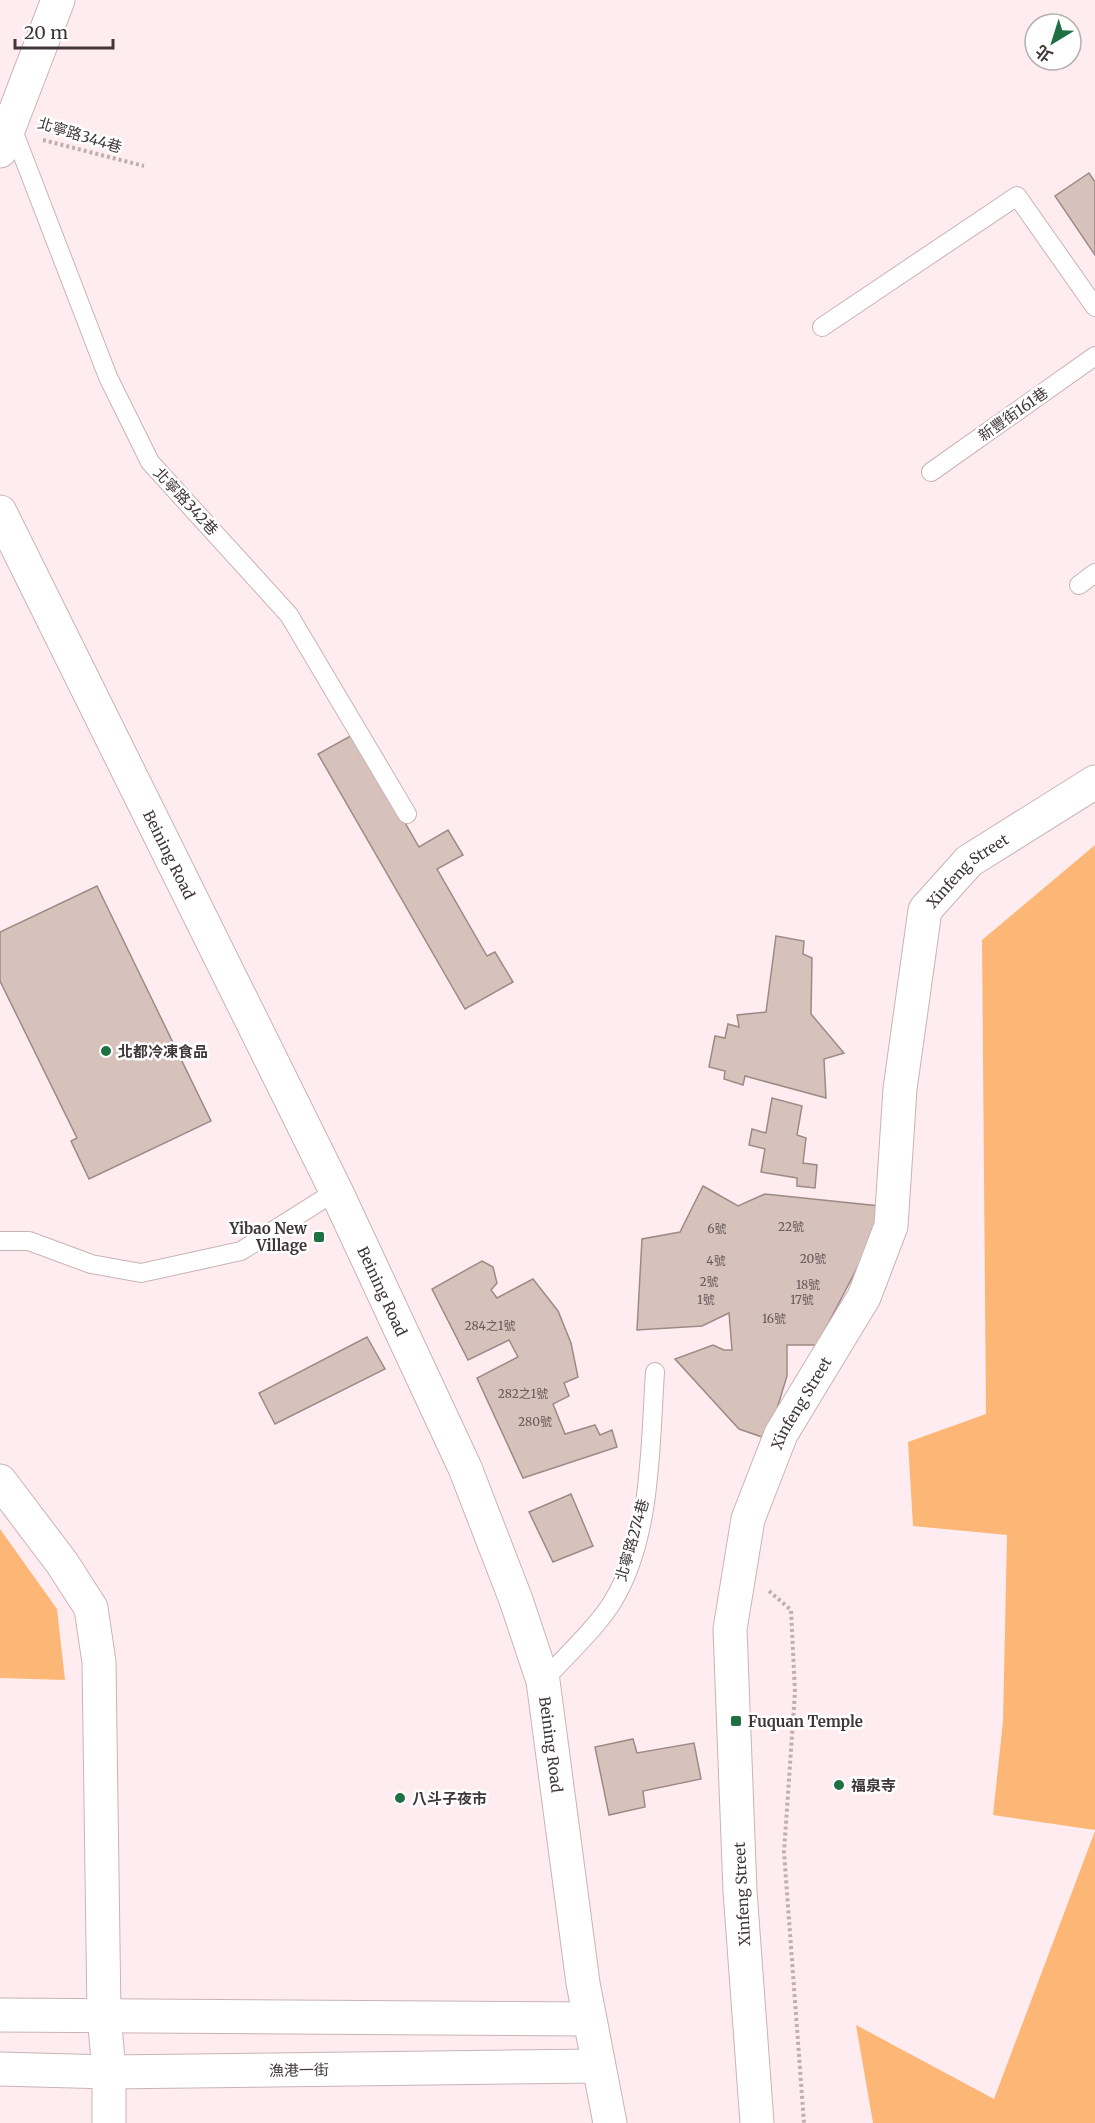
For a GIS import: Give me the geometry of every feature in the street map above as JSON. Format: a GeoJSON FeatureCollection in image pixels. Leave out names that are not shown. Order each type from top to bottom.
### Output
{"type":"FeatureCollection","features":[{"type":"Feature","properties":{"kind":"street"},"geometry":{"type":"LineString","coordinates":[[3,130],[58,0]]}},
{"type":"Feature","properties":{"kind":"street","name":"Beining Road"},"geometry":{"type":"LineString","coordinates":[[0,512],[336,1191],[465,1468],[516,1600],[543,1681],[589,2019],[610,2123]]}},
{"type":"Feature","properties":{"kind":"street","name":"Xinfeng Street"},"geometry":{"type":"LineString","coordinates":[[757,2123],[740,1891],[730,1629],[748,1519],[781,1434],[864,1297],[891,1226],[900,1089],[925,910],[969,861],[1095,782]]}},
{"type":"Feature","properties":{"kind":"street"},"geometry":{"type":"LineString","coordinates":[[0,1481],[62,1563],[91,1608],[99,1662],[104,2014],[109,2072],[109,2123]]}},
{"type":"Feature","properties":{"kind":"street"},"geometry":{"type":"LineString","coordinates":[[0,2015],[589,2019]]}},
{"type":"Feature","properties":{"kind":"street","name":"漁港一街"},"geometry":{"type":"LineString","coordinates":[[0,2068],[109,2072],[598,2066]]}},
{"type":"Feature","properties":{"kind":"lane","name":"北寧路342巷"},"geometry":{"type":"LineString","coordinates":[[3,130],[108,377],[150,462],[289,615],[407,814]]}},
{"type":"Feature","properties":{"kind":"lane"},"geometry":{"type":"LineString","coordinates":[[822,327],[1017,196],[1095,307]]}},
{"type":"Feature","properties":{"kind":"lane","name":"新豐街161巷"},"geometry":{"type":"LineString","coordinates":[[931,472],[1095,356]]}},
{"type":"Feature","properties":{"kind":"lane"},"geometry":{"type":"LineString","coordinates":[[1079,585],[1095,573]]}},
{"type":"Feature","properties":{"kind":"lane"},"geometry":{"type":"LineString","coordinates":[[0,1241],[29,1241],[91,1264],[141,1273],[241,1251],[336,1191]]}},
{"type":"Feature","properties":{"kind":"lane","name":"北寧路274巷"},"geometry":{"type":"LineString","coordinates":[[543,1681],[613,1602],[628,1568],[645,1504],[655,1372]]}},
{"type":"Feature","properties":{"kind":"path","name":"北寧路344巷"},"geometry":{"type":"LineString","coordinates":[[3,130],[144,166]]}},
{"type":"Feature","properties":{"kind":"path"},"geometry":{"type":"LineString","coordinates":[[741,1567],[791,1610],[795,1692],[784,1852],[804,2123]]}},
{"type":"Feature","properties":{"kind":"shaded area"},"geometry":{"type":"Polygon","coordinates":[[[1095,845],[1095,1830],[993,1815],[1003,1721],[1007,1535],[913,1526],[908,1442],[986,1414],[982,940],[1095,845]]]}},
{"type":"Feature","properties":{"kind":"shaded area"},"geometry":{"type":"Polygon","coordinates":[[[0,1529],[57,1609],[65,1680],[0,1678],[0,1529]]]}},
{"type":"Feature","properties":{"kind":"shaded area"},"geometry":{"type":"Polygon","coordinates":[[[1095,1831],[1095,2123],[873,2123],[856,2025],[994,2099],[1095,1831]]]}},
{"type":"Feature","properties":{"kind":"building"},"geometry":{"type":"Polygon","coordinates":[[[1089,173],[1095,182],[1095,255],[1055,196],[1089,173]]]}},
{"type":"Feature","properties":{"kind":"building"},"geometry":{"type":"Polygon","coordinates":[[[354,734],[419,847],[448,830],[463,855],[437,869],[487,956],[495,952],[513,982],[465,1009],[318,754],[354,734]]]}},
{"type":"Feature","properties":{"kind":"building","name":"北都冷凍食品"},"geometry":{"type":"Polygon","coordinates":[[[97,886],[211,1121],[89,1179],[71,1141],[77,1138],[0,981],[0,932],[97,886]]]}},
{"type":"Feature","properties":{"kind":"building"},"geometry":{"type":"Polygon","coordinates":[[[776,936],[804,941],[803,954],[812,958],[811,1014],[844,1053],[824,1059],[826,1098],[745,1076],[743,1085],[724,1079],[725,1071],[709,1067],[715,1036],[725,1038],[728,1024],[739,1027],[737,1015],[766,1012],[776,936]]]}},
{"type":"Feature","properties":{"kind":"building"},"geometry":{"type":"Polygon","coordinates":[[[772,1098],[802,1106],[797,1135],[806,1138],[803,1163],[817,1165],[815,1188],[797,1186],[797,1178],[761,1172],[765,1149],[749,1145],[752,1129],[766,1133],[772,1098]]]}},
{"type":"Feature","properties":{"kind":"building"},"geometry":{"type":"Polygon","coordinates":[[[703,1186],[738,1206],[765,1194],[889,1207],[817,1345],[787,1345],[787,1376],[765,1438],[739,1429],[675,1359],[713,1345],[724,1350],[732,1350],[729,1313],[702,1326],[637,1330],[642,1239],[680,1232],[703,1186]]]}},
{"type":"Feature","properties":{"kind":"building"},"geometry":{"type":"Polygon","coordinates":[[[482,1261],[493,1267],[497,1283],[491,1290],[497,1298],[533,1279],[558,1311],[571,1343],[578,1377],[564,1383],[569,1396],[553,1404],[565,1434],[595,1425],[600,1435],[612,1430],[617,1447],[523,1478],[477,1378],[518,1357],[509,1340],[468,1360],[432,1289],[482,1261]]]}},
{"type":"Feature","properties":{"kind":"building"},"geometry":{"type":"Polygon","coordinates":[[[367,1337],[385,1369],[275,1424],[259,1393],[367,1337]]]}},
{"type":"Feature","properties":{"kind":"building"},"geometry":{"type":"Polygon","coordinates":[[[571,1494],[593,1546],[553,1562],[529,1512],[571,1494]]]}},
{"type":"Feature","properties":{"kind":"building"},"geometry":{"type":"Polygon","coordinates":[[[633,1739],[637,1753],[694,1743],[701,1779],[643,1791],[645,1807],[609,1815],[595,1747],[633,1739]]]}},
{"type":"Feature","properties":{"kind":"place","name":"北都冷凍食品"},"geometry":{"type":"Point","coordinates":[106,1051]}},
{"type":"Feature","properties":{"kind":"place","name":"Yibao New Village"},"geometry":{"type":"Point","coordinates":[319,1237]}},
{"type":"Feature","properties":{"kind":"place","name":"Fuquan Temple"},"geometry":{"type":"Point","coordinates":[736,1721]}},
{"type":"Feature","properties":{"kind":"place","name":"福泉寺"},"geometry":{"type":"Point","coordinates":[839,1785]}},
{"type":"Feature","properties":{"kind":"place","name":"八斗子夜市"},"geometry":{"type":"Point","coordinates":[400,1798]}}]}
